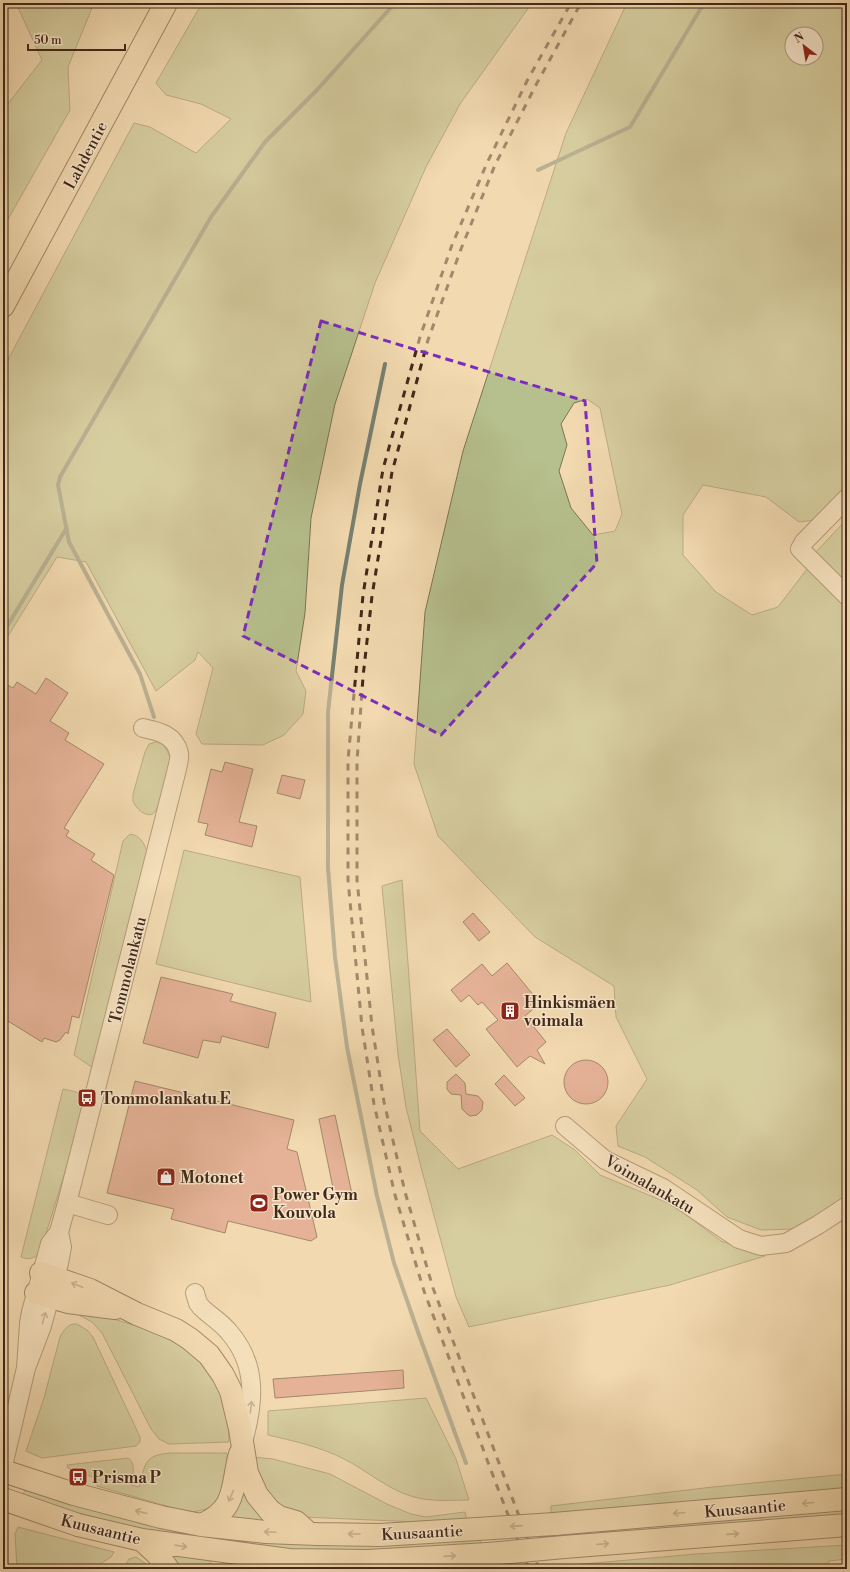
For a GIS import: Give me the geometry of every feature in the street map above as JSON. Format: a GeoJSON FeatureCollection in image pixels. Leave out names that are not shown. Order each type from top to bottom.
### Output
{"type":"FeatureCollection","features":[{"type":"Feature","properties":{"kind":"main road","name":"Lahdentie"},"geometry":{"type":"LineString","coordinates":[[3,306],[166,3]]}},
{"type":"Feature","properties":{"kind":"main road"},"geometry":{"type":"LineString","coordinates":[[46,1285],[90,1290],[137,1314],[176,1330],[190,1339],[209,1355],[220,1369],[231,1391],[236,1408],[247,1473],[256,1495],[270,1511],[279,1517],[296,1522],[309,1534]]}},
{"type":"Feature","properties":{"kind":"main road"},"geometry":{"type":"LineString","coordinates":[[201,1525],[215,1518],[224,1510],[229,1501],[234,1490],[238,1462],[243,1445]]}},
{"type":"Feature","properties":{"kind":"main road","name":"Kuusaantie"},"geometry":{"type":"LineString","coordinates":[[8,1471],[74,1494],[154,1515],[201,1525],[266,1532],[309,1534],[380,1535],[478,1529],[847,1499]]}},
{"type":"Feature","properties":{"kind":"main road","name":"Kuusaantie"},"geometry":{"type":"LineString","coordinates":[[6,1500],[78,1525],[142,1540],[290,1560],[368,1561],[488,1554],[847,1525]]}},
{"type":"Feature","properties":{"kind":"main road"},"geometry":{"type":"LineString","coordinates":[[142,1540],[157,1554],[168,1569]]}},
{"type":"Feature","properties":{"kind":"main road"},"geometry":{"type":"LineString","coordinates":[[226,1569],[247,1555]]}},
{"type":"Feature","properties":{"kind":"street"},"geometry":{"type":"LineString","coordinates":[[847,498],[804,542],[800,549],[847,596]]}},
{"type":"Feature","properties":{"kind":"street","name":"Tommolankatu"},"geometry":{"type":"LineString","coordinates":[[8,1471],[26,1368],[29,1323],[62,1247],[59,1232],[109,1043],[180,754],[173,742],[165,734],[142,728]]}},
{"type":"Feature","properties":{"kind":"street","name":"Voimalankatu"},"geometry":{"type":"LineString","coordinates":[[565,1126],[605,1160],[663,1188],[739,1239],[761,1246],[786,1242],[818,1225],[847,1206]]}},
{"type":"Feature","properties":{"kind":"street"},"geometry":{"type":"LineString","coordinates":[[67,1203],[108,1214]]}},
{"type":"Feature","properties":{"kind":"street"},"geometry":{"type":"LineString","coordinates":[[195,1293],[201,1308],[230,1332],[238,1344],[250,1372],[253,1387],[248,1424],[243,1445]]}},
{"type":"Feature","properties":{"kind":"highlighted area"},"geometry":{"type":"Polygon","coordinates":[[[321,321],[585,401],[597,563],[441,735],[243,636],[321,321]]]}},
{"type":"Feature","properties":{"kind":"green space"},"geometry":{"type":"Polygon","coordinates":[[[16,3],[94,3],[68,67],[70,110],[3,228],[3,110],[42,60],[16,3]]]}},
{"type":"Feature","properties":{"kind":"green space"},"geometry":{"type":"Polygon","coordinates":[[[202,3],[532,3],[460,104],[426,167],[375,283],[335,404],[311,518],[305,613],[296,671],[306,691],[303,714],[284,735],[263,745],[202,744],[196,734],[213,668],[198,652],[195,660],[156,691],[86,562],[57,557],[3,644],[3,369],[134,123],[150,127],[196,153],[231,119],[201,104],[166,95],[156,83],[202,3]]]}},
{"type":"Feature","properties":{"kind":"green space"},"geometry":{"type":"Polygon","coordinates":[[[627,3],[847,3],[847,489],[816,520],[799,522],[766,497],[703,485],[683,515],[683,555],[716,592],[752,615],[778,607],[807,569],[847,607],[847,1195],[832,1207],[793,1229],[761,1230],[727,1217],[697,1190],[645,1157],[618,1146],[616,1126],[647,1079],[616,1017],[614,986],[535,937],[438,836],[414,764],[425,612],[463,451],[566,133],[627,3]],[[587,399],[574,403],[561,424],[567,445],[559,471],[571,508],[593,535],[615,531],[622,514],[600,408],[587,399]]]}},
{"type":"Feature","properties":{"kind":"green space"},"geometry":{"type":"Polygon","coordinates":[[[847,519],[847,586],[814,554],[847,519]]]}},
{"type":"Feature","properties":{"kind":"green space"},"geometry":{"type":"Polygon","coordinates":[[[156,742],[163,744],[169,754],[170,761],[166,780],[156,810],[154,813],[148,815],[136,807],[133,801],[133,794],[145,752],[149,744],[156,742]]]}},
{"type":"Feature","properties":{"kind":"green space"},"geometry":{"type":"Polygon","coordinates":[[[130,834],[141,840],[147,851],[93,1068],[74,1055],[123,841],[130,834]]]}},
{"type":"Feature","properties":{"kind":"green space"},"geometry":{"type":"Polygon","coordinates":[[[184,850],[300,877],[311,1002],[156,964],[184,850]]]}},
{"type":"Feature","properties":{"kind":"green space"},"geometry":{"type":"Polygon","coordinates":[[[402,880],[420,1131],[458,1169],[552,1135],[575,1150],[600,1175],[673,1205],[721,1241],[765,1256],[670,1285],[469,1327],[456,1297],[422,1171],[406,1107],[398,1054],[382,886],[402,880]]]}},
{"type":"Feature","properties":{"kind":"green space"},"geometry":{"type":"Polygon","coordinates":[[[63,1089],[80,1094],[86,1104],[40,1253],[29,1259],[24,1258],[21,1257],[63,1089]]]}},
{"type":"Feature","properties":{"kind":"green space"},"geometry":{"type":"Polygon","coordinates":[[[73,1312],[105,1317],[136,1326],[175,1343],[191,1354],[204,1366],[214,1381],[222,1399],[227,1419],[229,1442],[169,1444],[159,1439],[151,1429],[102,1333],[92,1322],[73,1312]]]}},
{"type":"Feature","properties":{"kind":"green space"},"geometry":{"type":"Polygon","coordinates":[[[73,1324],[77,1324],[87,1330],[93,1337],[140,1437],[140,1442],[136,1446],[42,1458],[26,1451],[44,1398],[60,1337],[67,1328],[73,1324]]]}},
{"type":"Feature","properties":{"kind":"green space"},"geometry":{"type":"Polygon","coordinates":[[[426,1398],[456,1459],[469,1500],[435,1500],[414,1497],[395,1490],[353,1464],[326,1451],[268,1435],[268,1411],[426,1398]]]}},
{"type":"Feature","properties":{"kind":"green space"},"geometry":{"type":"Polygon","coordinates":[[[227,1453],[226,1488],[211,1508],[194,1512],[177,1509],[97,1486],[98,1479],[68,1468],[67,1465],[128,1458],[133,1467],[131,1485],[139,1487],[144,1467],[149,1459],[160,1454],[227,1453]]]}},
{"type":"Feature","properties":{"kind":"green space"},"geometry":{"type":"Polygon","coordinates":[[[252,1457],[273,1459],[330,1474],[387,1504],[411,1514],[426,1517],[465,1512],[467,1520],[418,1522],[302,1517],[266,1498],[252,1457]]]}},
{"type":"Feature","properties":{"kind":"green space"},"geometry":{"type":"Polygon","coordinates":[[[847,1474],[847,1491],[551,1513],[551,1506],[713,1487],[847,1474]]]}},
{"type":"Feature","properties":{"kind":"green space"},"geometry":{"type":"Polygon","coordinates":[[[242,1483],[268,1522],[228,1518],[242,1483]]]}},
{"type":"Feature","properties":{"kind":"green space"},"geometry":{"type":"Polygon","coordinates":[[[25,1489],[107,1513],[480,1538],[481,1543],[430,1549],[365,1552],[288,1549],[134,1528],[53,1506],[23,1495],[25,1489]]]}},
{"type":"Feature","properties":{"kind":"green space"},"geometry":{"type":"Polygon","coordinates":[[[843,1510],[844,1516],[560,1537],[560,1531],[843,1510]]]}},
{"type":"Feature","properties":{"kind":"green space"},"geometry":{"type":"Polygon","coordinates":[[[18,1527],[114,1552],[111,1557],[92,1569],[17,1569],[15,1534],[18,1527]]]}},
{"type":"Feature","properties":{"kind":"green space"},"geometry":{"type":"Polygon","coordinates":[[[847,1545],[847,1559],[829,1561],[826,1569],[557,1569],[572,1565],[696,1554],[847,1545]]]}},
{"type":"Feature","properties":{"kind":"green space"},"geometry":{"type":"Polygon","coordinates":[[[171,1554],[212,1561],[205,1569],[180,1569],[171,1554]]]}},
{"type":"Feature","properties":{"kind":"green space"},"geometry":{"type":"Polygon","coordinates":[[[136,1557],[145,1563],[150,1569],[123,1569],[129,1559],[136,1557]]]}},
{"type":"Feature","properties":{"kind":"building"},"geometry":{"type":"Polygon","coordinates":[[[46,678],[68,693],[50,721],[69,733],[65,740],[104,764],[64,828],[69,831],[66,836],[95,854],[91,860],[114,875],[79,1018],[72,1016],[68,1034],[66,1032],[60,1040],[56,1042],[44,1038],[42,1042],[3,1018],[3,683],[13,688],[17,682],[36,694],[46,678]]]}},
{"type":"Feature","properties":{"kind":"building"},"geometry":{"type":"Polygon","coordinates":[[[225,762],[253,769],[239,822],[257,826],[252,847],[205,835],[208,824],[198,822],[211,769],[222,772],[225,762]]]}},
{"type":"Feature","properties":{"kind":"building"},"geometry":{"type":"Polygon","coordinates":[[[282,775],[305,780],[300,799],[277,793],[282,775]]]}},
{"type":"Feature","properties":{"kind":"building"},"geometry":{"type":"Polygon","coordinates":[[[473,913],[490,932],[479,941],[463,922],[473,913]]]}},
{"type":"Feature","properties":{"kind":"building","name":"Hinkismäen voimala"},"geometry":{"type":"Polygon","coordinates":[[[507,963],[540,1003],[525,1016],[546,1042],[537,1050],[545,1064],[530,1056],[517,1067],[486,1029],[498,1020],[482,1002],[478,1005],[469,995],[461,1002],[451,990],[482,964],[492,976],[507,963]]]}},
{"type":"Feature","properties":{"kind":"building"},"geometry":{"type":"Polygon","coordinates":[[[161,977],[233,994],[230,1001],[276,1013],[268,1048],[222,1036],[220,1043],[203,1040],[198,1058],[143,1043],[161,977]]]}},
{"type":"Feature","properties":{"kind":"building"},"geometry":{"type":"Polygon","coordinates":[[[447,1029],[470,1055],[456,1067],[433,1040],[447,1029]]]}},
{"type":"Feature","properties":{"kind":"building"},"geometry":{"type":"Polygon","coordinates":[[[586,1060],[598,1064],[604,1070],[608,1082],[604,1094],[598,1100],[586,1104],[574,1100],[568,1094],[564,1082],[568,1070],[574,1064],[586,1060]]]}},
{"type":"Feature","properties":{"kind":"building"},"geometry":{"type":"Polygon","coordinates":[[[456,1074],[465,1083],[466,1094],[478,1096],[483,1102],[482,1110],[477,1115],[470,1116],[467,1114],[462,1109],[461,1095],[451,1094],[447,1089],[447,1082],[456,1074]]]}},
{"type":"Feature","properties":{"kind":"building"},"geometry":{"type":"Polygon","coordinates":[[[504,1075],[525,1098],[515,1106],[495,1084],[504,1075]]]}},
{"type":"Feature","properties":{"kind":"building"},"geometry":{"type":"Polygon","coordinates":[[[135,1081],[294,1120],[287,1149],[297,1152],[317,1237],[311,1241],[228,1221],[225,1233],[171,1219],[174,1209],[107,1193],[135,1081]]]}},
{"type":"Feature","properties":{"kind":"building"},"geometry":{"type":"Polygon","coordinates":[[[335,1115],[352,1194],[335,1198],[319,1119],[335,1115]]]}},
{"type":"Feature","properties":{"kind":"building"},"geometry":{"type":"Polygon","coordinates":[[[403,1370],[404,1388],[275,1398],[273,1379],[403,1370]]]}},
{"type":"Feature","properties":{"kind":"waterway"},"geometry":{"type":"LineString","coordinates":[[154,717],[140,674],[69,542],[58,485],[60,477],[211,217],[265,142],[317,90],[395,3]]}},
{"type":"Feature","properties":{"kind":"waterway"},"geometry":{"type":"LineString","coordinates":[[538,170],[630,127],[704,3]]}},
{"type":"Feature","properties":{"kind":"waterway"},"geometry":{"type":"LineString","coordinates":[[385,364],[360,484],[342,585],[328,712],[328,868],[335,957],[347,1047],[377,1196],[394,1263],[466,1463]]}},
{"type":"Feature","properties":{"kind":"waterway"},"geometry":{"type":"LineString","coordinates":[[3,633],[66,529]]}},
{"type":"Feature","properties":{"kind":"railway"},"geometry":{"type":"LineString","coordinates":[[529,1569],[424,1291],[395,1195],[374,1104],[362,1027],[348,880],[348,760],[363,595],[383,469],[420,337],[452,245],[487,163],[528,79],[571,3]]}},
{"type":"Feature","properties":{"kind":"railway"},"geometry":{"type":"LineString","coordinates":[[539,1569],[433,1288],[405,1192],[384,1102],[372,1026],[357,880],[357,761],[363,677],[372,596],[392,472],[428,340],[461,249],[495,165],[537,83],[581,3]]}},
{"type":"Feature","properties":{"kind":"place","name":"Hinkismäen voimala"},"geometry":{"type":"Point","coordinates":[510,1011]}},
{"type":"Feature","properties":{"kind":"place","name":"Tommolankatu E"},"geometry":{"type":"Point","coordinates":[87,1098]}},
{"type":"Feature","properties":{"kind":"place","name":"Motonet"},"geometry":{"type":"Point","coordinates":[166,1177]}},
{"type":"Feature","properties":{"kind":"place","name":"Power Gym Kouvola"},"geometry":{"type":"Point","coordinates":[259,1203]}},
{"type":"Feature","properties":{"kind":"place","name":"Prisma P"},"geometry":{"type":"Point","coordinates":[78,1477]}}]}
